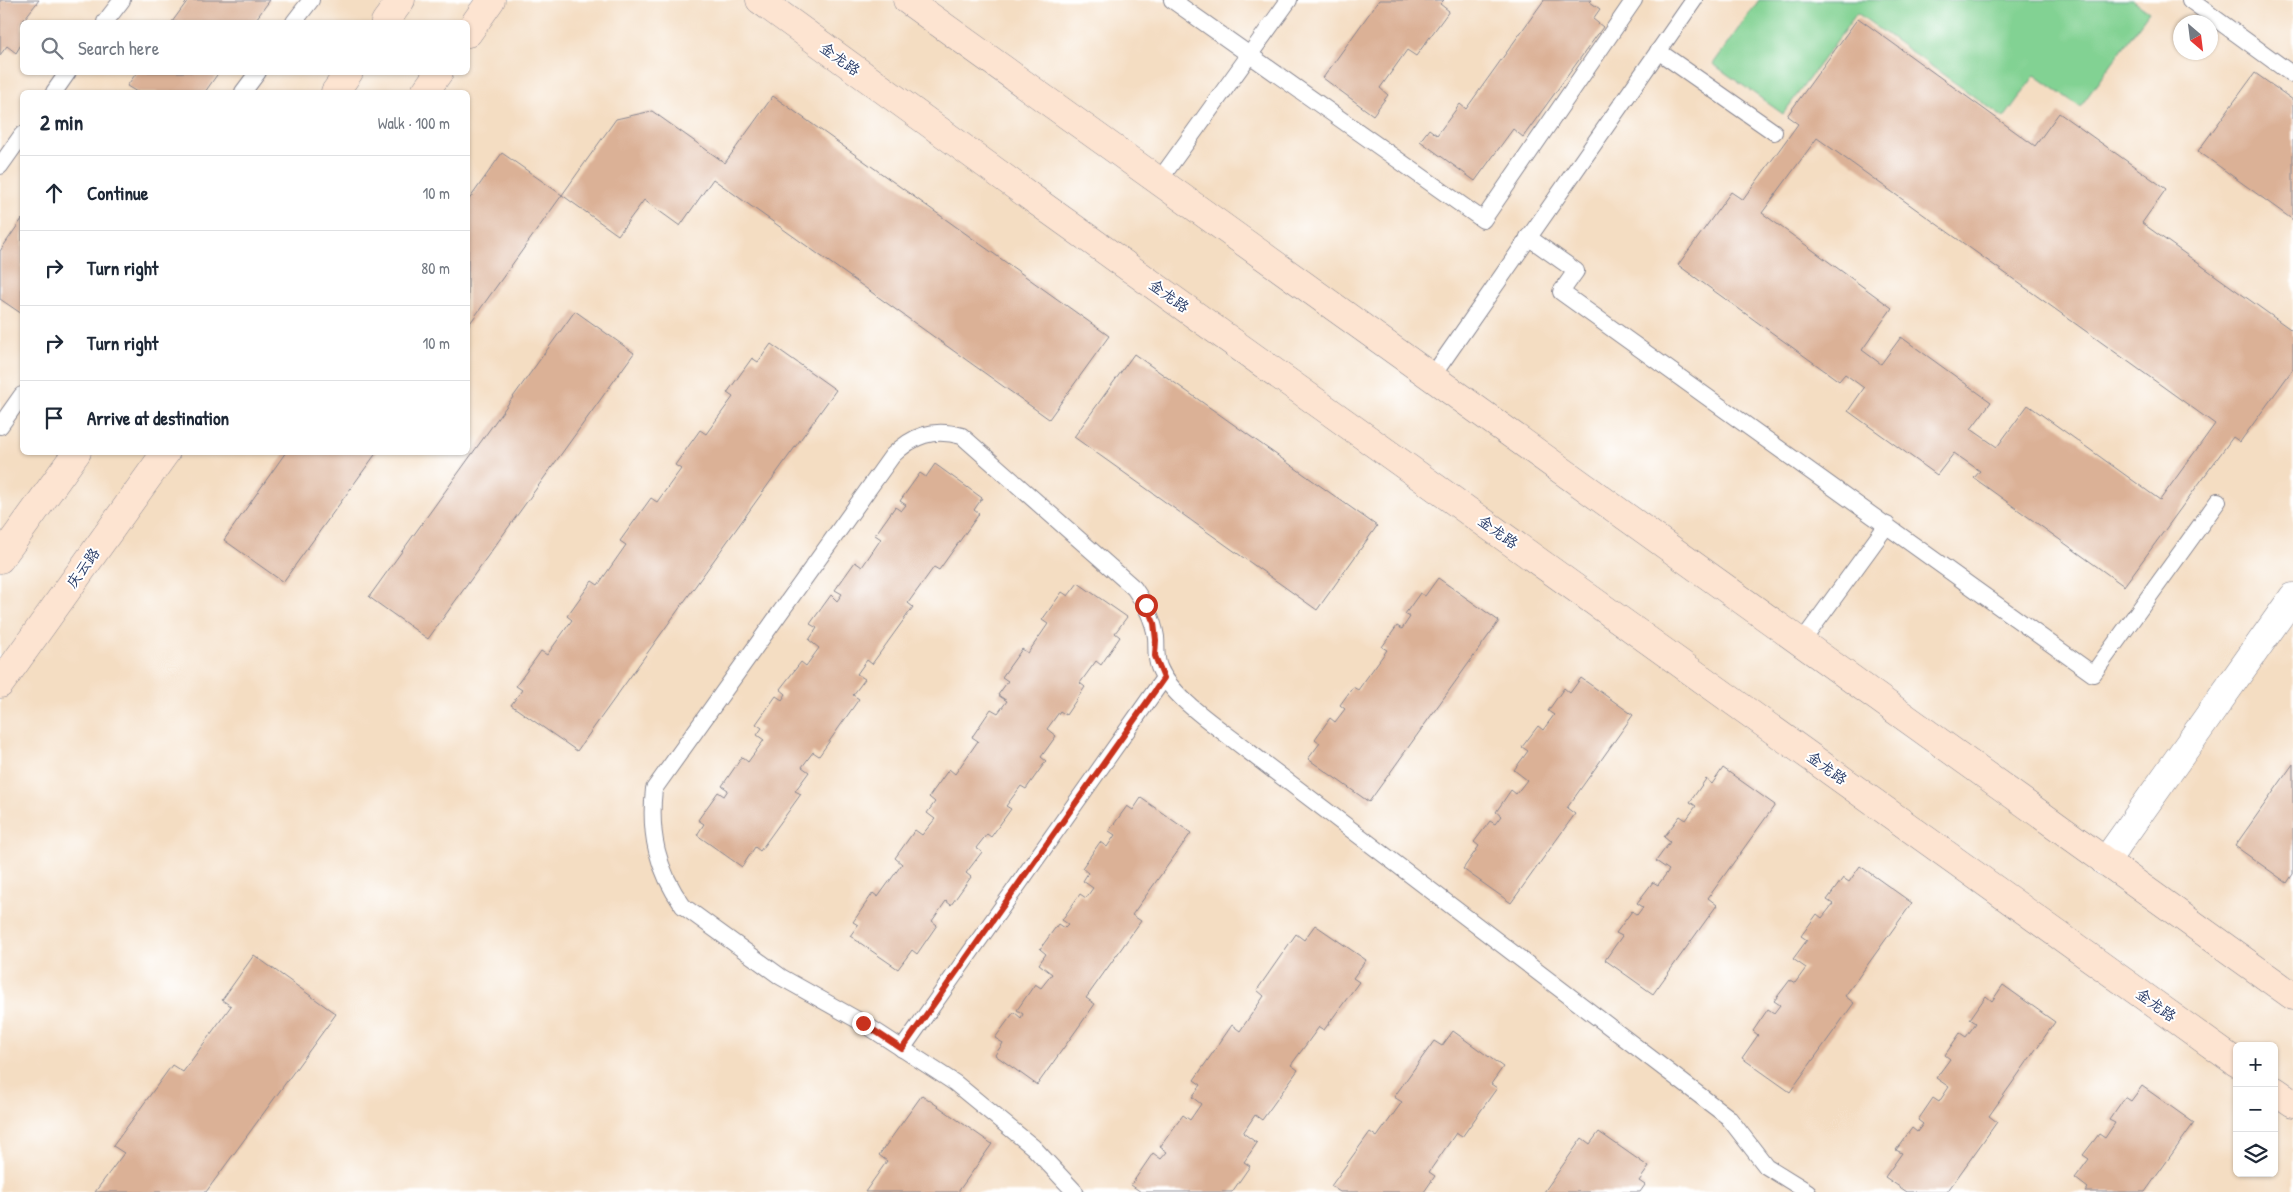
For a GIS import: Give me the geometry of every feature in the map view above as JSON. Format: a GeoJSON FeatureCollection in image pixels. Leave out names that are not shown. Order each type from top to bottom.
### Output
{"type":"FeatureCollection","features":[{"type":"Feature","properties":{"kind":"main road"},"geometry":{"type":"LineString","coordinates":[[386,20],[401,0]]}},
{"type":"Feature","properties":{"kind":"main road"},"geometry":{"type":"LineString","coordinates":[[470,30],[491,0]]}},
{"type":"Feature","properties":{"kind":"main road","name":"金龙路"},"geometry":{"type":"LineString","coordinates":[[760,0],[1039,203],[2233,1060]]}},
{"type":"Feature","properties":{"kind":"main road"},"geometry":{"type":"LineString","coordinates":[[907,0],[2293,996]]}},
{"type":"Feature","properties":{"kind":"main road"},"geometry":{"type":"LineString","coordinates":[[336,90],[347,75]]}},
{"type":"Feature","properties":{"kind":"main road"},"geometry":{"type":"LineString","coordinates":[[426,90],[437,75]]}},
{"type":"Feature","properties":{"kind":"main road"},"geometry":{"type":"LineString","coordinates":[[0,559],[75,455]]}},
{"type":"Feature","properties":{"kind":"main road","name":"庆云路"},"geometry":{"type":"LineString","coordinates":[[0,684],[164,455]]}},
{"type":"Feature","properties":{"kind":"main road"},"geometry":{"type":"LineString","coordinates":[[2278,1093],[2293,1103]]}},
{"type":"Feature","properties":{"kind":"street"},"geometry":{"type":"LineString","coordinates":[[2105,862],[2293,597]]}},
{"type":"Feature","properties":{"kind":"lane"},"geometry":{"type":"LineString","coordinates":[[107,20],[122,0]]}},
{"type":"Feature","properties":{"kind":"lane"},"geometry":{"type":"LineString","coordinates":[[296,20],[311,0]]}},
{"type":"Feature","properties":{"kind":"lane"},"geometry":{"type":"LineString","coordinates":[[1172,0],[1482,220],[1634,0]]}},
{"type":"Feature","properties":{"kind":"lane"},"geometry":{"type":"LineString","coordinates":[[1158,182],[1289,0]]}},
{"type":"Feature","properties":{"kind":"lane"},"geometry":{"type":"LineString","coordinates":[[1431,378],[1694,0]]}},
{"type":"Feature","properties":{"kind":"lane"},"geometry":{"type":"LineString","coordinates":[[2190,0],[2293,75]]}},
{"type":"Feature","properties":{"kind":"lane"},"geometry":{"type":"LineString","coordinates":[[1658,51],[1774,132]]}},
{"type":"Feature","properties":{"kind":"lane"},"geometry":{"type":"LineString","coordinates":[[55,90],[66,75]]}},
{"type":"Feature","properties":{"kind":"lane"},"geometry":{"type":"LineString","coordinates":[[244,90],[256,75]]}},
{"type":"Feature","properties":{"kind":"lane"},"geometry":{"type":"LineString","coordinates":[[0,166],[20,138]]}},
{"type":"Feature","properties":{"kind":"lane"},"geometry":{"type":"LineString","coordinates":[[1528,237],[1576,271],[1561,292],[2093,674],[2218,501]]}},
{"type":"Feature","properties":{"kind":"lane"},"geometry":{"type":"LineString","coordinates":[[0,426],[20,398]]}},
{"type":"Feature","properties":{"kind":"lane"},"geometry":{"type":"LineString","coordinates":[[1075,1192],[1033,1147],[955,1083],[863,1023],[781,977],[683,906],[671,890],[656,853],[652,832],[654,788],[892,456],[904,444],[918,436],[934,432],[948,432],[962,436],[1134,588],[1146,605],[1154,623],[1155,656],[1164,678],[1176,693],[1248,751],[1728,1118],[1766,1166],[1808,1192]]}},
{"type":"Feature","properties":{"kind":"lane"},"geometry":{"type":"LineString","coordinates":[[1801,643],[1886,525]]}},
{"type":"Feature","properties":{"kind":"lane"},"geometry":{"type":"LineString","coordinates":[[902,1049],[1164,678]]}},
{"type":"Feature","properties":{"kind":"green space"},"geometry":{"type":"Polygon","coordinates":[[[1759,0],[2132,0],[2149,12],[2080,107],[2035,75],[2004,118],[1857,13],[1783,114],[1713,64],[1759,0]]]}},
{"type":"Feature","properties":{"kind":"building"},"geometry":{"type":"Polygon","coordinates":[[[0,0],[39,0],[24,20],[20,20],[20,46],[16,53],[7,46],[0,55],[0,0]]]}},
{"type":"Feature","properties":{"kind":"building"},"geometry":{"type":"Polygon","coordinates":[[[188,0],[270,0],[255,20],[173,20],[188,0]]]}},
{"type":"Feature","properties":{"kind":"building"},"geometry":{"type":"Polygon","coordinates":[[[1379,0],[1444,0],[1440,4],[1449,11],[1416,56],[1407,50],[1380,88],[1388,95],[1373,115],[1323,78],[1379,0]]]}},
{"type":"Feature","properties":{"kind":"building"},"geometry":{"type":"Polygon","coordinates":[[[1544,0],[1592,0],[1590,2],[1600,9],[1593,19],[1603,27],[1523,137],[1513,129],[1475,181],[1420,141],[1429,129],[1437,135],[1460,104],[1466,109],[1544,0]]]}},
{"type":"Feature","properties":{"kind":"building"},"geometry":{"type":"Polygon","coordinates":[[[1858,18],[2035,146],[2059,113],[2166,189],[2142,223],[2293,331],[2293,369],[2240,442],[2233,437],[2124,586],[1974,478],[1980,471],[1954,453],[1937,475],[1848,411],[1864,388],[1845,374],[1839,381],[1678,265],[1731,192],[1743,200],[1798,124],[1787,116],[1858,18]],[[1817,138],[1762,213],[1892,308],[1862,350],[1881,364],[1901,337],[1991,402],[1971,429],[1997,447],[2028,405],[2160,500],[2215,424],[1817,138]]]}},
{"type":"Feature","properties":{"kind":"building"},"geometry":{"type":"Polygon","coordinates":[[[2255,73],[2293,100],[2293,220],[2198,151],[2255,73]]]}},
{"type":"Feature","properties":{"kind":"building"},"geometry":{"type":"Polygon","coordinates":[[[135,75],[217,75],[206,90],[134,90],[127,86],[135,75]]]}},
{"type":"Feature","properties":{"kind":"building"},"geometry":{"type":"Polygon","coordinates":[[[773,96],[1109,336],[1049,419],[713,179],[680,226],[644,200],[618,235],[562,195],[616,119],[652,111],[725,163],[773,96]]]}},
{"type":"Feature","properties":{"kind":"building"},"geometry":{"type":"Polygon","coordinates":[[[502,153],[562,195],[470,323],[470,198],[502,153]]]}},
{"type":"Feature","properties":{"kind":"building"},"geometry":{"type":"Polygon","coordinates":[[[20,222],[20,313],[0,299],[0,251],[20,222]]]}},
{"type":"Feature","properties":{"kind":"building"},"geometry":{"type":"Polygon","coordinates":[[[575,311],[634,353],[428,639],[369,597],[575,311]]]}},
{"type":"Feature","properties":{"kind":"building"},"geometry":{"type":"Polygon","coordinates":[[[771,344],[836,390],[577,751],[511,705],[522,690],[516,686],[541,651],[547,655],[572,620],[567,616],[592,581],[598,585],[626,545],[620,541],[651,498],[657,502],[681,469],[675,465],[700,430],[706,434],[733,397],[727,393],[752,358],[758,362],[771,344]]]}},
{"type":"Feature","properties":{"kind":"building"},"geometry":{"type":"Polygon","coordinates":[[[1134,354],[1377,526],[1317,610],[1074,437],[1134,354]]]}},
{"type":"Feature","properties":{"kind":"building"},"geometry":{"type":"Polygon","coordinates":[[[284,455],[375,455],[283,582],[224,540],[284,455]]]}},
{"type":"Feature","properties":{"kind":"building"},"geometry":{"type":"Polygon","coordinates":[[[935,464],[982,498],[974,510],[979,514],[939,570],[934,567],[908,603],[913,607],[872,664],[867,660],[857,674],[865,679],[853,695],[859,699],[819,756],[813,752],[802,767],[809,772],[795,791],[801,794],[760,851],[755,847],[742,867],[697,835],[704,824],[698,820],[718,792],[724,796],[728,790],[722,786],[742,757],[748,762],[764,740],[757,735],[762,728],[756,724],[776,696],[782,700],[786,694],[780,689],[801,662],[806,666],[819,648],[809,640],[817,628],[810,624],[831,595],[837,601],[842,594],[835,590],[855,562],[862,567],[881,539],[875,535],[895,507],[901,511],[906,505],[900,501],[920,473],[926,477],[935,464]]]}},
{"type":"Feature","properties":{"kind":"building"},"geometry":{"type":"Polygon","coordinates":[[[1438,578],[1499,621],[1369,802],[1308,759],[1320,743],[1315,739],[1330,718],[1335,722],[1345,709],[1340,705],[1353,687],[1358,690],[1387,650],[1382,647],[1397,626],[1402,629],[1410,617],[1405,614],[1420,593],[1425,596],[1438,578]]]}},
{"type":"Feature","properties":{"kind":"building"},"geometry":{"type":"Polygon","coordinates":[[[1078,583],[1127,617],[1115,633],[1120,637],[1101,665],[1096,661],[1080,683],[1085,687],[1066,715],[1060,711],[1047,729],[1056,736],[1041,757],[1046,761],[1026,789],[1021,786],[1006,806],[1011,809],[991,837],[987,834],[976,848],[982,852],[966,873],[971,877],[951,905],[946,901],[932,921],[937,925],[917,954],[912,950],[898,969],[850,936],[858,925],[853,922],[873,893],[878,897],[902,864],[895,858],[915,830],[922,835],[935,819],[927,813],[935,802],[929,797],[949,769],[955,774],[978,741],[972,737],[991,709],[998,713],[1007,701],[998,695],[1008,681],[1002,677],[1022,649],[1028,653],[1048,624],[1042,620],[1062,592],[1068,596],[1078,583]]]}},
{"type":"Feature","properties":{"kind":"building"},"geometry":{"type":"Polygon","coordinates":[[[1581,678],[1633,715],[1567,808],[1575,814],[1511,903],[1463,869],[1479,846],[1474,842],[1490,821],[1495,824],[1501,816],[1496,812],[1511,790],[1516,794],[1527,780],[1514,770],[1528,751],[1522,747],[1538,726],[1543,730],[1554,715],[1548,711],[1564,688],[1570,693],[1581,678]]]}},
{"type":"Feature","properties":{"kind":"building"},"geometry":{"type":"Polygon","coordinates":[[[2293,764],[2293,874],[2287,883],[2235,846],[2293,764]]]}},
{"type":"Feature","properties":{"kind":"building"},"geometry":{"type":"Polygon","coordinates":[[[1723,768],[1775,805],[1708,898],[1717,905],[1653,994],[1605,960],[1622,936],[1616,933],[1632,911],[1637,915],[1643,907],[1637,903],[1653,882],[1658,885],[1669,870],[1656,861],[1670,842],[1664,837],[1680,816],[1686,820],[1696,806],[1690,802],[1706,779],[1712,784],[1723,768]]]}},
{"type":"Feature","properties":{"kind":"building"},"geometry":{"type":"Polygon","coordinates":[[[1141,798],[1191,833],[1132,915],[1141,921],[1086,998],[1095,1004],[1037,1085],[995,1055],[1003,1043],[995,1038],[1014,1012],[1021,1018],[1023,1014],[1017,1010],[1035,984],[1041,988],[1052,974],[1039,964],[1046,954],[1040,949],[1058,924],[1064,928],[1068,924],[1062,920],[1080,894],[1086,898],[1093,888],[1083,881],[1088,873],[1082,868],[1100,842],[1107,847],[1115,835],[1109,831],[1127,806],[1133,810],[1141,798]]]}},
{"type":"Feature","properties":{"kind":"building"},"geometry":{"type":"Polygon","coordinates":[[[1860,866],[1912,903],[1845,996],[1854,1003],[1790,1092],[1742,1058],[1758,1035],[1753,1031],[1768,1009],[1774,1013],[1780,1005],[1774,1001],[1790,980],[1795,983],[1806,968],[1793,959],[1807,940],[1801,936],[1817,914],[1822,918],[1833,904],[1827,900],[1843,878],[1849,882],[1860,866]]]}},
{"type":"Feature","properties":{"kind":"building"},"geometry":{"type":"Polygon","coordinates":[[[1315,925],[1366,960],[1353,978],[1359,982],[1324,1030],[1319,1027],[1291,1065],[1298,1070],[1262,1120],[1255,1115],[1243,1133],[1257,1143],[1244,1162],[1250,1166],[1232,1192],[1141,1192],[1131,1185],[1153,1153],[1161,1159],[1167,1152],[1160,1147],[1183,1115],[1190,1120],[1201,1104],[1192,1097],[1201,1085],[1194,1080],[1232,1025],[1240,1031],[1264,996],[1257,990],[1296,934],[1304,940],[1315,925]]]}},
{"type":"Feature","properties":{"kind":"building"},"geometry":{"type":"Polygon","coordinates":[[[254,955],[336,1014],[206,1192],[95,1192],[124,1153],[113,1146],[172,1065],[183,1072],[231,1006],[222,1000],[254,955]]]}},
{"type":"Feature","properties":{"kind":"building"},"geometry":{"type":"Polygon","coordinates":[[[2003,985],[2055,1022],[1989,1116],[1997,1122],[1947,1192],[1907,1192],[1885,1177],[1902,1153],[1896,1150],[1912,1128],[1917,1132],[1923,1124],[1918,1120],[1933,1098],[1939,1102],[1949,1087],[1936,1078],[1950,1059],[1945,1055],[1960,1033],[1966,1037],[1976,1023],[1970,1019],[1986,996],[1992,1001],[2003,985]]]}},
{"type":"Feature","properties":{"kind":"building"},"geometry":{"type":"Polygon","coordinates":[[[1453,1031],[1503,1067],[1491,1084],[1497,1088],[1462,1137],[1456,1133],[1429,1172],[1435,1176],[1424,1192],[1340,1192],[1331,1186],[1370,1132],[1377,1137],[1402,1102],[1394,1097],[1434,1041],[1442,1046],[1453,1031]]]}},
{"type":"Feature","properties":{"kind":"building"},"geometry":{"type":"Polygon","coordinates":[[[2142,1086],[2194,1123],[2145,1192],[2085,1192],[2088,1188],[2075,1178],[2089,1159],[2083,1155],[2099,1134],[2105,1138],[2115,1123],[2109,1120],[2125,1097],[2131,1101],[2142,1086]]]}},
{"type":"Feature","properties":{"kind":"building"},"geometry":{"type":"Polygon","coordinates":[[[922,1095],[992,1144],[958,1192],[865,1192],[887,1161],[879,1155],[922,1095]]]}},
{"type":"Feature","properties":{"kind":"building"},"geometry":{"type":"Polygon","coordinates":[[[1599,1132],[1649,1167],[1639,1181],[1645,1185],[1640,1192],[1544,1192],[1582,1138],[1590,1144],[1599,1132]]]}},
{"type":"Feature","properties":{"kind":"route"},"geometry":{"type":"LineString","coordinates":[[863,1023],[902,1049],[1164,678],[1155,656],[1154,623],[1146,605]]}}]}
